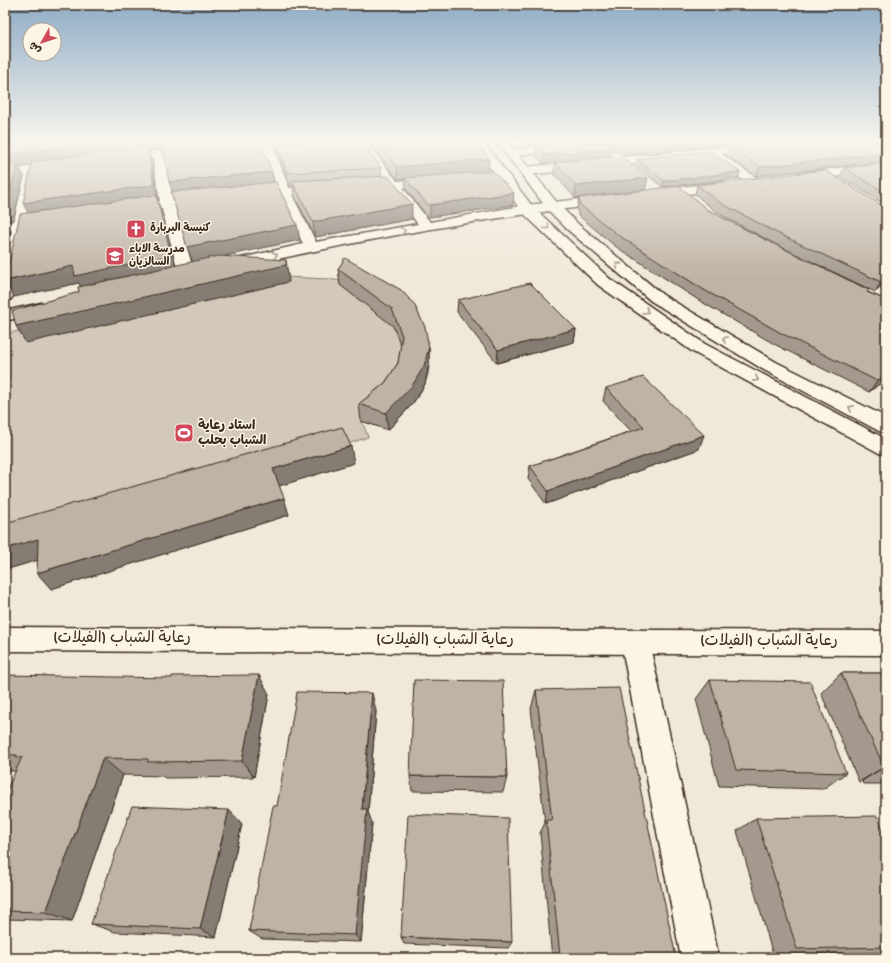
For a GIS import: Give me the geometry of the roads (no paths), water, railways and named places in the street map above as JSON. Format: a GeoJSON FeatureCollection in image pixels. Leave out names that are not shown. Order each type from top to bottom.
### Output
{"type":"FeatureCollection","features":[{"type":"Feature","properties":{"kind":"street"},"geometry":{"type":"LineString","coordinates":[[5,296],[28,188]]}},
{"type":"Feature","properties":{"kind":"street"},"geometry":{"type":"LineString","coordinates":[[164,188],[187,275]]}},
{"type":"Feature","properties":{"kind":"street"},"geometry":{"type":"LineString","coordinates":[[283,188],[311,247]]}},
{"type":"Feature","properties":{"kind":"street"},"geometry":{"type":"LineString","coordinates":[[237,196],[284,191],[338,188]]}},
{"type":"Feature","properties":{"kind":"street"},"geometry":{"type":"LineString","coordinates":[[395,188],[427,227]]}},
{"type":"Feature","properties":{"kind":"street"},"geometry":{"type":"LineString","coordinates":[[505,188],[604,282],[699,348],[886,448]]}},
{"type":"Feature","properties":{"kind":"street"},"geometry":{"type":"LineString","coordinates":[[539,188],[553,207],[573,227],[657,298],[770,366],[886,426]]}},
{"type":"Feature","properties":{"kind":"street"},"geometry":{"type":"LineString","coordinates":[[653,188],[660,194]]}},
{"type":"Feature","properties":{"kind":"street"},"geometry":{"type":"LineString","coordinates":[[637,196],[705,188]]}},
{"type":"Feature","properties":{"kind":"street"},"geometry":{"type":"LineString","coordinates":[[680,191],[692,201]]}},
{"type":"Feature","properties":{"kind":"street"},"geometry":{"type":"LineString","coordinates":[[116,211],[167,203],[214,198]]}},
{"type":"Feature","properties":{"kind":"street"},"geometry":{"type":"LineString","coordinates":[[217,268],[311,247],[527,209],[622,198]]}},
{"type":"Feature","properties":{"kind":"street"},"geometry":{"type":"LineString","coordinates":[[5,227],[57,219]]}},
{"type":"Feature","properties":{"kind":"street"},"geometry":{"type":"LineString","coordinates":[[172,278],[202,272]]}},
{"type":"Feature","properties":{"kind":"street"},"geometry":{"type":"LineString","coordinates":[[5,316],[50,306]]}},
{"type":"Feature","properties":{"kind":"street","name":"رعاية الشباب (الفيلات)"},"geometry":{"type":"LineString","coordinates":[[5,639],[886,643]]}},
{"type":"Feature","properties":{"kind":"street"},"geometry":{"type":"LineString","coordinates":[[635,642],[700,958]]}},
{"type":"Feature","properties":{"kind":"place","name":"كنيسة البربارة"},"geometry":{"type":"Point","coordinates":[136,229]}},
{"type":"Feature","properties":{"kind":"place","name":"مدرسة الاباء السالزيان"},"geometry":{"type":"Point","coordinates":[115,256]}},
{"type":"Feature","properties":{"kind":"place","name":"استاد رعاية الشباب بحلب"},"geometry":{"type":"Point","coordinates":[184,433]}}]}
